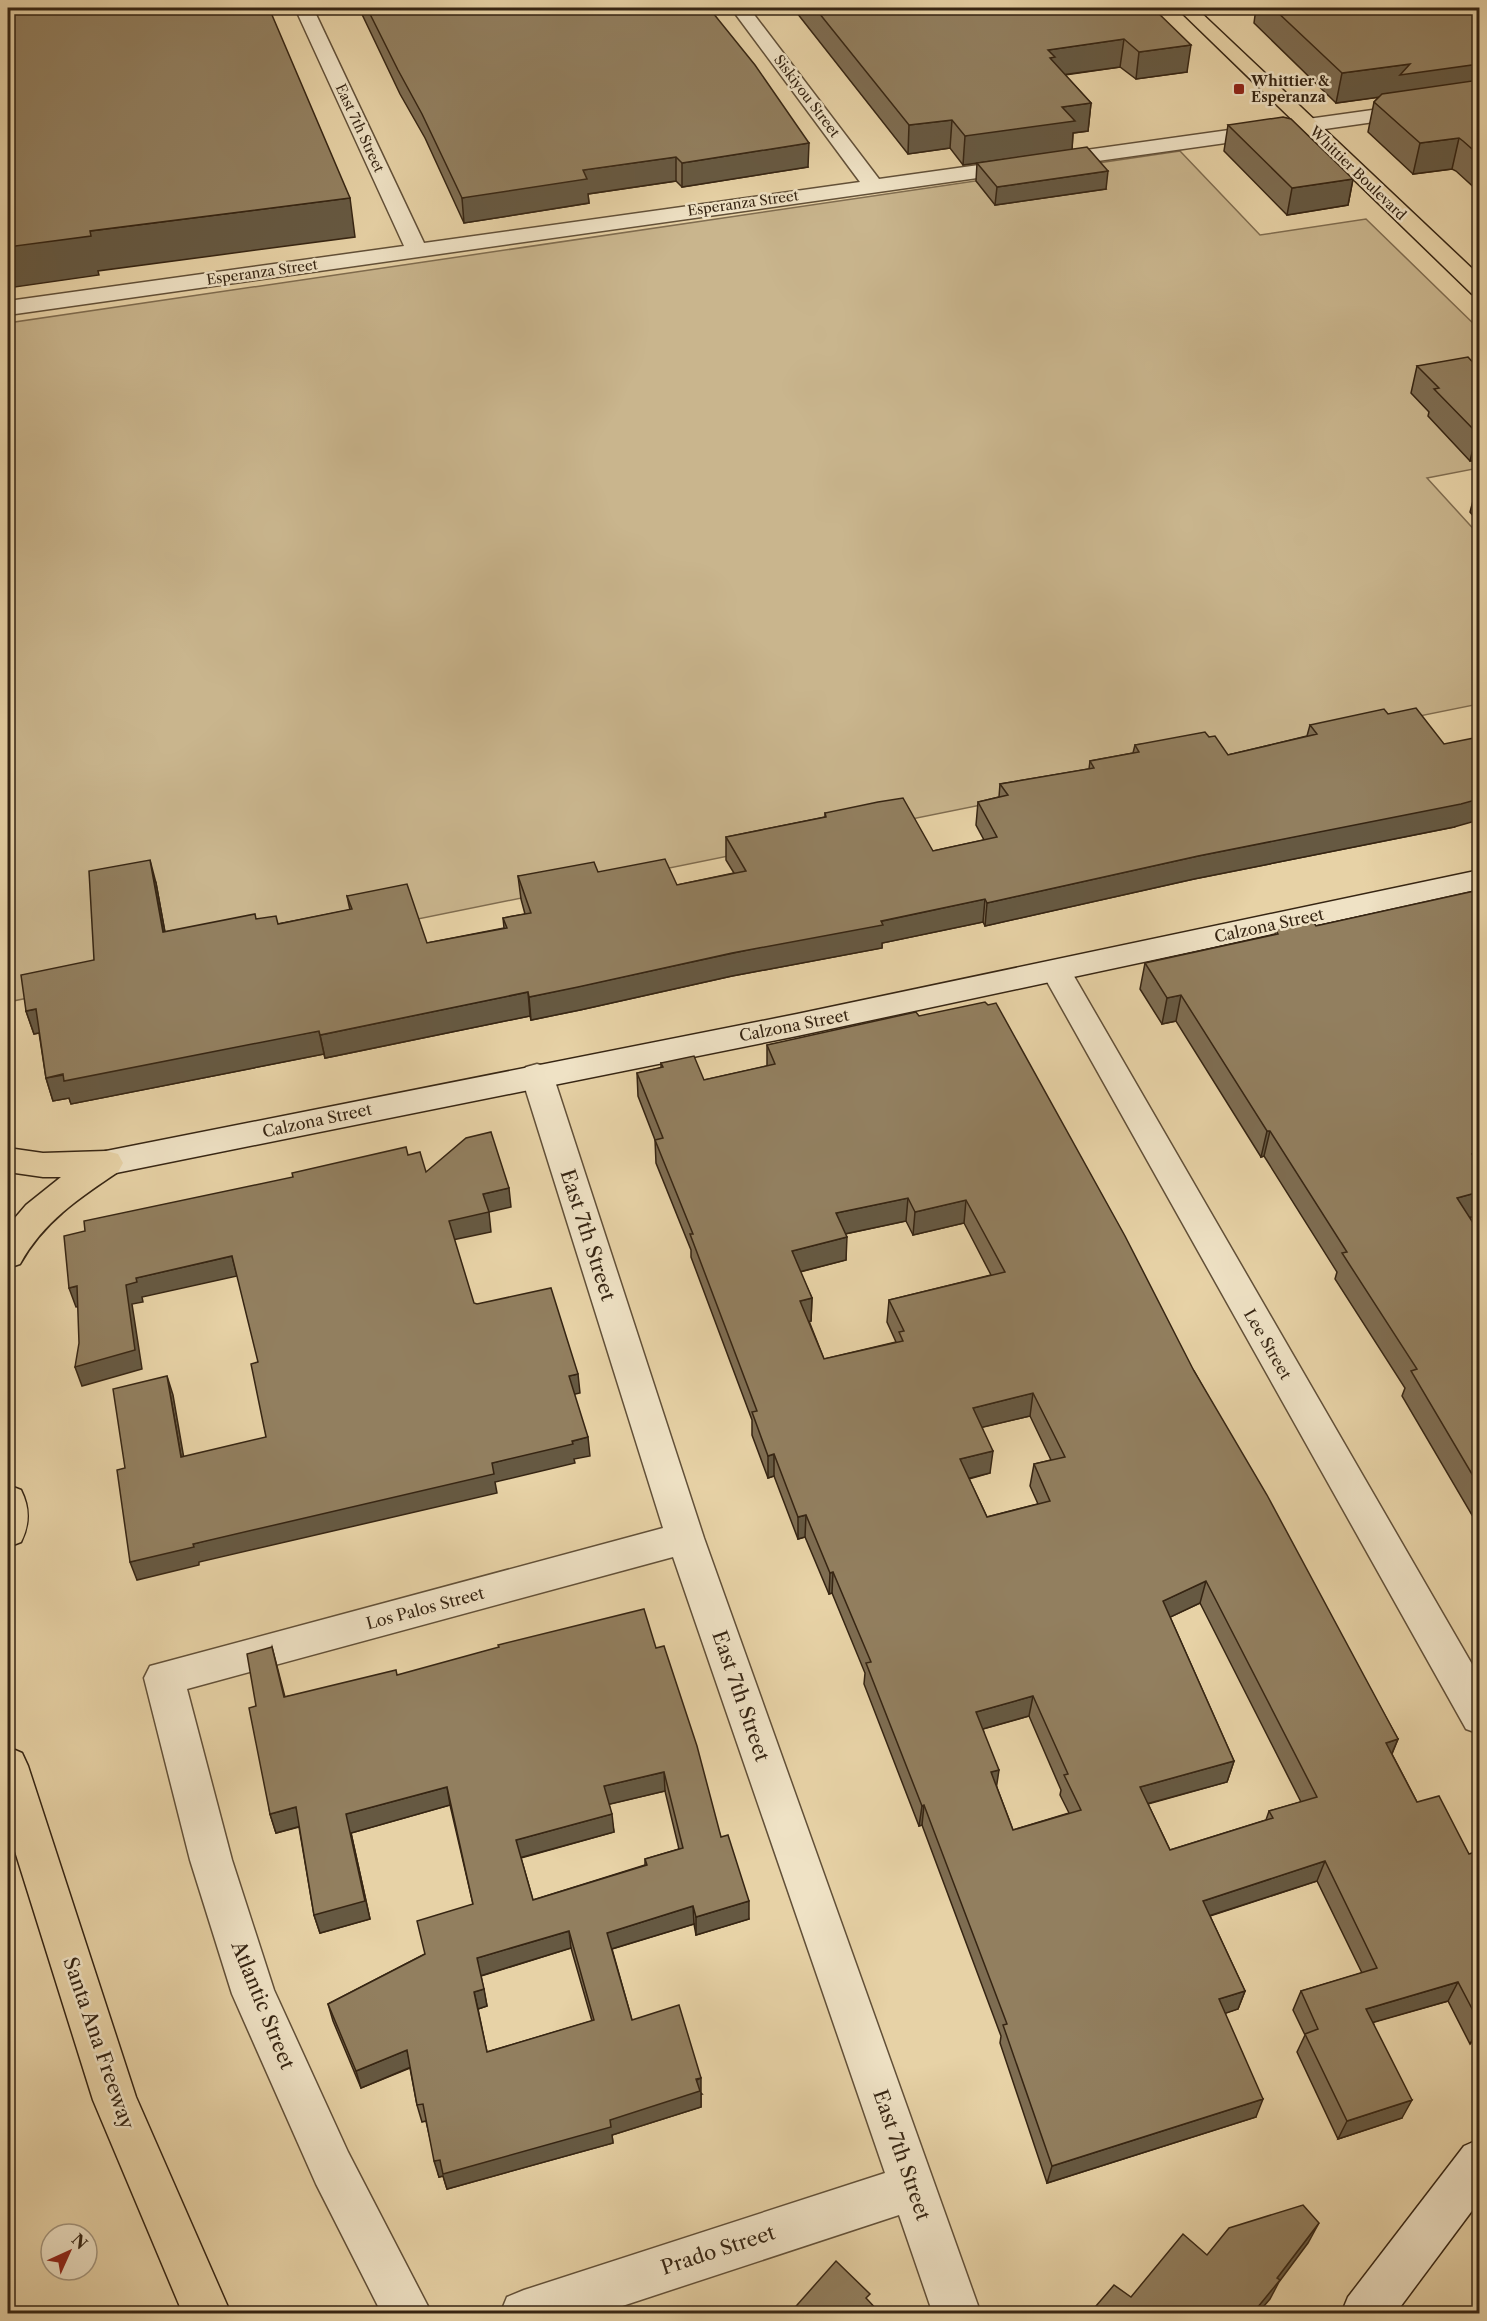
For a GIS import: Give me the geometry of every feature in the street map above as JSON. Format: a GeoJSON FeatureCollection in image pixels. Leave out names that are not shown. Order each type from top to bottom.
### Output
{"type":"FeatureCollection","features":[{"type":"Feature","properties":{"kind":"main road","name":"Whittier Boulevard"},"geometry":{"type":"LineString","coordinates":[[1186,8],[1479,289]]}},
{"type":"Feature","properties":{"kind":"main road"},"geometry":{"type":"LineString","coordinates":[[8,1160],[44,1165],[106,1163]]}},
{"type":"Feature","properties":{"kind":"main road"},"geometry":{"type":"LineString","coordinates":[[8,1255],[16,1236],[37,1214],[58,1196],[106,1163]]}},
{"type":"Feature","properties":{"kind":"main road"},"geometry":{"type":"LineString","coordinates":[[8,1501],[10,1522],[8,1531]]}},
{"type":"Feature","properties":{"kind":"main road","name":"Santa Ana Freeway"},"geometry":{"type":"LineString","coordinates":[[8,1766],[115,2100],[207,2313]]}},
{"type":"Feature","properties":{"kind":"street","name":"East 7th Street"},"geometry":{"type":"LineString","coordinates":[[304,8],[416,249]]}},
{"type":"Feature","properties":{"kind":"street","name":"Siskiyou Street"},"geometry":{"type":"LineString","coordinates":[[740,8],[873,185]]}},
{"type":"Feature","properties":{"kind":"street","name":"Esperanza Street"},"geometry":{"type":"LineString","coordinates":[[8,308],[1479,101]]}},
{"type":"Feature","properties":{"kind":"street","name":"Calzona Street"},"geometry":{"type":"LineString","coordinates":[[106,1163],[537,1075],[797,1025],[1479,880]]}},
{"type":"Feature","properties":{"kind":"street","name":"Lee Street"},"geometry":{"type":"LineString","coordinates":[[1056,971],[1479,1716]]}},
{"type":"Feature","properties":{"kind":"street","name":"East 7th Street"},"geometry":{"type":"LineString","coordinates":[[537,1075],[685,1538],[957,2313]]}},
{"type":"Feature","properties":{"kind":"street","name":"Los Palos Street"},"geometry":{"type":"LineString","coordinates":[[164,1678],[685,1538]]}},
{"type":"Feature","properties":{"kind":"street","name":"Atlantic Street"},"geometry":{"type":"LineString","coordinates":[[164,1678],[211,1860],[254,1994],[332,2168],[408,2313]]}},
{"type":"Feature","properties":{"kind":"street"},"geometry":{"type":"LineString","coordinates":[[1365,2313],[1479,2162]]}},
{"type":"Feature","properties":{"kind":"street","name":"Prado Street"},"geometry":{"type":"LineString","coordinates":[[524,2313],[913,2187]]}},
{"type":"Feature","properties":{"kind":"shaded area"},"geometry":{"type":"Polygon","coordinates":[[[1180,151],[1260,235],[1366,219],[1479,329],[1479,468],[1427,478],[1479,535],[1479,704],[8,1002],[8,323],[1180,151]]]}},
{"type":"Feature","properties":{"kind":"building"},"geometry":{"type":"Polygon","coordinates":[[[8,8],[269,8],[350,198],[90,231],[91,236],[8,247],[8,8]]]}},
{"type":"Feature","properties":{"kind":"building"},"geometry":{"type":"Polygon","coordinates":[[[367,8],[709,8],[755,65],[809,143],[682,163],[676,157],[583,170],[587,179],[462,198],[367,8]]]}},
{"type":"Feature","properties":{"kind":"building"},"geometry":{"type":"Polygon","coordinates":[[[815,8],[1153,8],[1191,45],[1139,52],[1124,39],[1048,50],[1055,57],[1050,58],[1091,103],[1062,107],[1075,121],[965,136],[952,120],[909,125],[815,8]]]}},
{"type":"Feature","properties":{"kind":"building"},"geometry":{"type":"Polygon","coordinates":[[[1273,8],[1479,8],[1479,64],[1400,75],[1410,64],[1342,73],[1273,8]]]}},
{"type":"Feature","properties":{"kind":"building"},"geometry":{"type":"Polygon","coordinates":[[[1479,80],[1479,155],[1459,138],[1420,143],[1374,102],[1382,94],[1479,80]]]}},
{"type":"Feature","properties":{"kind":"building"},"geometry":{"type":"Polygon","coordinates":[[[1283,117],[1291,119],[1353,179],[1292,188],[1228,125],[1283,117]]]}},
{"type":"Feature","properties":{"kind":"building"},"geometry":{"type":"Polygon","coordinates":[[[1087,147],[1108,171],[997,187],[977,163],[1087,147]]]}},
{"type":"Feature","properties":{"kind":"building"},"geometry":{"type":"Polygon","coordinates":[[[1468,357],[1479,369],[1479,433],[1434,389],[1439,388],[1417,366],[1468,357]]]}},
{"type":"Feature","properties":{"kind":"building"},"geometry":{"type":"Polygon","coordinates":[[[1416,708],[1444,744],[1479,737],[1479,799],[1198,856],[987,903],[985,899],[881,921],[883,925],[732,953],[529,997],[528,992],[320,1035],[319,1031],[64,1081],[63,1074],[46,1078],[36,1009],[26,1011],[21,975],[94,960],[89,871],[150,860],[163,932],[255,914],[256,919],[276,916],[278,924],[352,909],[347,896],[407,884],[427,943],[507,928],[503,918],[531,913],[518,876],[594,862],[598,872],[665,859],[677,885],[746,871],[726,837],[826,817],[825,813],[903,798],[933,851],[997,837],[978,802],[1008,795],[1000,784],[1094,768],[1090,761],[1139,752],[1135,745],[1205,732],[1209,737],[1215,736],[1228,755],[1317,734],[1310,725],[1384,709],[1388,714],[1416,708]]]}},
{"type":"Feature","properties":{"kind":"building"},"geometry":{"type":"Polygon","coordinates":[[[1479,890],[1479,1152],[1472,1154],[1479,1165],[1479,1192],[1457,1198],[1479,1232],[1479,1486],[1411,1371],[1417,1369],[1342,1253],[1347,1252],[1270,1131],[1267,1131],[1181,995],[1167,998],[1145,963],[1278,934],[1276,930],[1313,921],[1316,926],[1479,890]]]}},
{"type":"Feature","properties":{"kind":"building"},"geometry":{"type":"Polygon","coordinates":[[[985,1002],[988,1005],[996,1003],[1125,1236],[1194,1371],[1267,1495],[1398,1739],[1386,1743],[1417,1802],[1439,1796],[1469,1854],[1475,1852],[1479,1861],[1479,2022],[1458,1982],[1366,2009],[1412,2100],[1347,2121],[1305,2034],[1318,2029],[1301,1991],[1377,1968],[1325,1861],[1203,1901],[1245,1991],[1219,1999],[1263,2099],[1052,2166],[1003,2025],[1007,2024],[924,1805],[922,1806],[866,1663],[871,1662],[806,1515],[798,1517],[774,1454],[768,1456],[752,1412],[757,1411],[690,1234],[693,1234],[655,1140],[663,1138],[637,1073],[663,1067],[661,1063],[694,1056],[704,1080],[775,1064],[767,1045],[916,1012],[919,1016],[985,1002]],[[908,1198],[836,1213],[847,1237],[792,1251],[812,1298],[800,1301],[824,1359],[903,1341],[899,1332],[904,1331],[889,1300],[1005,1272],[966,1200],[915,1212],[908,1198]],[[1033,1393],[973,1408],[993,1451],[960,1459],[987,1517],[1050,1501],[1034,1464],[1065,1457],[1033,1393]],[[1206,1581],[1163,1601],[1234,1761],[1140,1787],[1170,1850],[1273,1818],[1269,1811],[1317,1797],[1206,1581]],[[1033,1696],[976,1712],[999,1770],[991,1772],[1013,1830],[1081,1810],[1064,1775],[1068,1774],[1033,1696]]]}},
{"type":"Feature","properties":{"kind":"building"},"geometry":{"type":"Polygon","coordinates":[[[491,1132],[509,1188],[483,1194],[489,1212],[449,1221],[474,1303],[551,1288],[578,1374],[569,1376],[588,1437],[572,1441],[573,1444],[492,1463],[494,1474],[193,1544],[194,1547],[130,1562],[117,1470],[125,1468],[113,1389],[167,1376],[181,1457],[266,1437],[251,1364],[258,1362],[232,1256],[136,1278],[137,1282],[126,1285],[135,1350],[75,1367],[79,1343],[77,1286],[69,1288],[64,1236],[85,1231],[84,1221],[293,1177],[292,1173],[406,1147],[408,1155],[420,1152],[426,1172],[466,1138],[491,1132]]]}},
{"type":"Feature","properties":{"kind":"building"},"geometry":{"type":"Polygon","coordinates":[[[644,1609],[656,1648],[664,1646],[697,1746],[721,1837],[728,1835],[749,1901],[696,1917],[693,1906],[607,1933],[632,2020],[679,2005],[701,2078],[696,2079],[700,2091],[610,2120],[611,2127],[443,2174],[440,2160],[434,2161],[423,2104],[417,2105],[407,2050],[356,2071],[328,2004],[425,1954],[417,1921],[473,1904],[447,1787],[346,1814],[365,1901],[314,1915],[296,1807],[270,1814],[249,1708],[256,1706],[247,1654],[272,1647],[284,1697],[396,1670],[397,1675],[499,1647],[498,1645],[644,1609]],[[664,1772],[604,1786],[612,1814],[516,1840],[533,1900],[647,1865],[645,1859],[683,1848],[664,1772]],[[569,1931],[477,1958],[484,1989],[474,1992],[487,2052],[594,2020],[569,1931]]]}},
{"type":"Feature","properties":{"kind":"building"},"geometry":{"type":"Polygon","coordinates":[[[1303,2205],[1319,2223],[1277,2278],[1280,2280],[1253,2313],[1090,2313],[1114,2285],[1131,2297],[1183,2234],[1207,2255],[1229,2228],[1303,2205]]]}},
{"type":"Feature","properties":{"kind":"building"},"geometry":{"type":"Polygon","coordinates":[[[836,2261],[870,2294],[866,2298],[880,2313],[790,2313],[836,2261]]]}},
{"type":"Feature","properties":{"kind":"place","name":"Whittier & Esperanza"},"geometry":{"type":"Point","coordinates":[1239,89]}}]}
